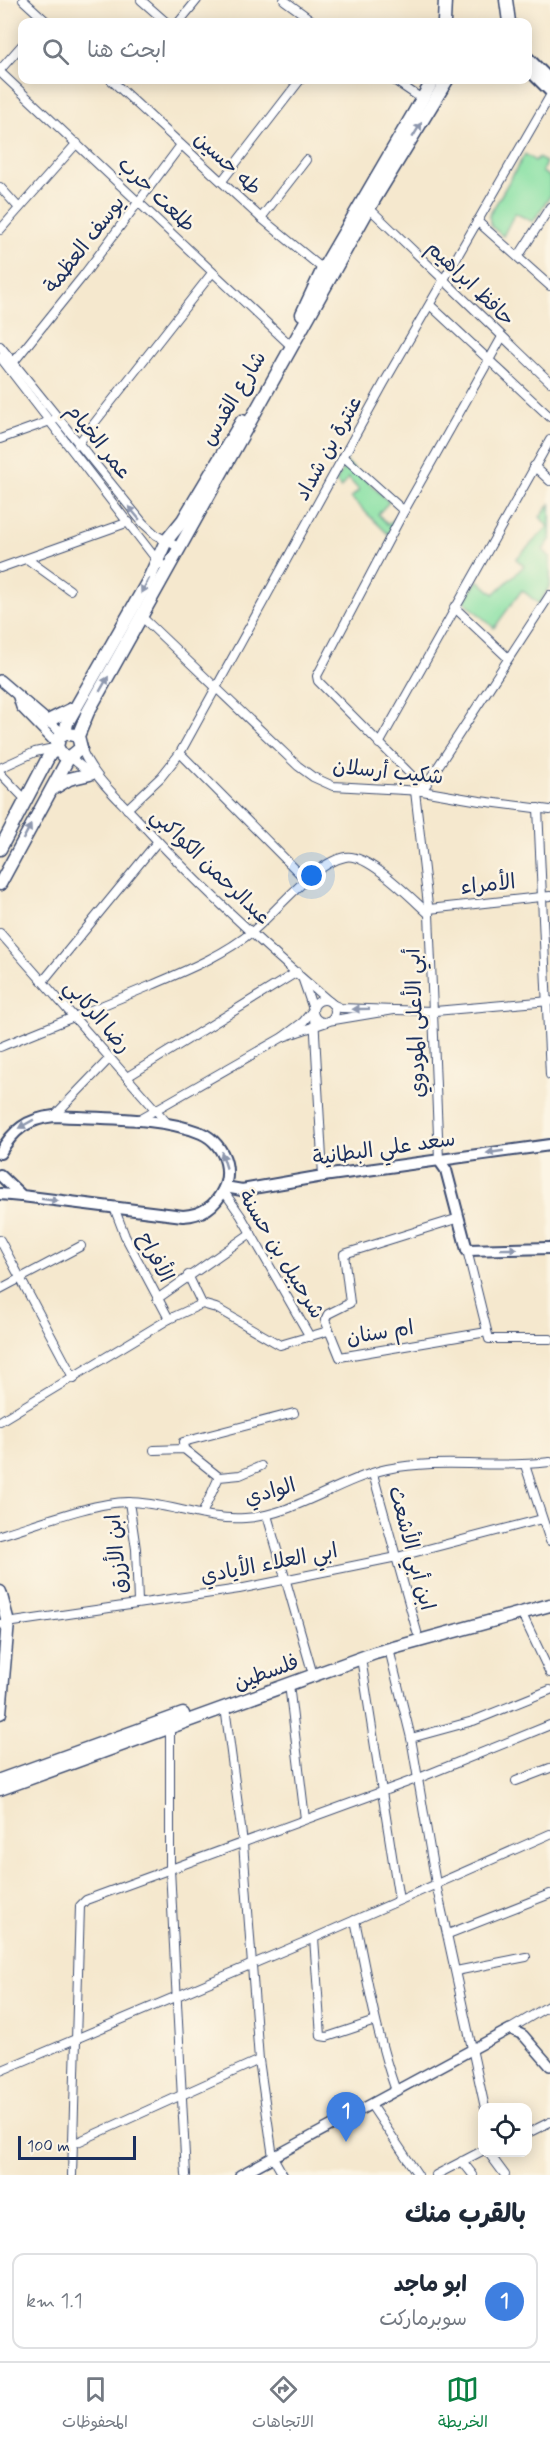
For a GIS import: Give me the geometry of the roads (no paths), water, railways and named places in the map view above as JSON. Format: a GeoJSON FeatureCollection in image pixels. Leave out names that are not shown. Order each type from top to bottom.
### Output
{"type":"FeatureCollection","features":[{"type":"Feature","properties":{"kind":"main road"},"geometry":{"type":"LineString","coordinates":[[506,0],[508,18]]}},
{"type":"Feature","properties":{"kind":"main road"},"geometry":{"type":"LineString","coordinates":[[532,61],[550,80]]}},
{"type":"Feature","properties":{"kind":"main road"},"geometry":{"type":"LineString","coordinates":[[532,73],[550,91]]}},
{"type":"Feature","properties":{"kind":"main road","name":"شارع القدس"},"geometry":{"type":"LineString","coordinates":[[0,849],[25,799],[60,742],[67,723],[148,581],[166,541],[183,520],[288,343],[323,269],[431,84]]}},
{"type":"Feature","properties":{"kind":"main road"},"geometry":{"type":"LineString","coordinates":[[69,757],[75,756],[88,712],[369,208],[445,84]]}},
{"type":"Feature","properties":{"kind":"main road"},"geometry":{"type":"LineString","coordinates":[[46,722],[76,707]]}},
{"type":"Feature","properties":{"kind":"main road"},"geometry":{"type":"LineString","coordinates":[[60,742],[80,742]]}},
{"type":"Feature","properties":{"kind":"main road"},"geometry":{"type":"LineString","coordinates":[[60,742],[69,757]]}},
{"type":"Feature","properties":{"kind":"main road"},"geometry":{"type":"LineString","coordinates":[[0,884],[69,757]]}},
{"type":"Feature","properties":{"kind":"main road"},"geometry":{"type":"LineString","coordinates":[[51,791],[69,779],[93,776]]}},
{"type":"Feature","properties":{"kind":"main road"},"geometry":{"type":"LineString","coordinates":[[0,1153],[16,1130],[27,1122],[54,1116],[134,1121],[168,1124],[201,1133],[220,1148],[227,1172],[224,1189],[213,1205],[192,1215],[115,1210],[0,1194]]}},
{"type":"Feature","properties":{"kind":"main road","name":"سعد علي البطانية"},"geometry":{"type":"LineString","coordinates":[[224,1189],[242,1190],[323,1176],[550,1145]]}},
{"type":"Feature","properties":{"kind":"main road","name":"أبي الأعلى المودوي"},"geometry":{"type":"LineString","coordinates":[[439,1160],[446,1170],[467,1250]]}},
{"type":"Feature","properties":{"kind":"main road"},"geometry":{"type":"LineString","coordinates":[[0,1175],[22,1196]]}},
{"type":"Feature","properties":{"kind":"main road"},"geometry":{"type":"LineString","coordinates":[[467,1250],[550,1248]]}},
{"type":"Feature","properties":{"kind":"main road"},"geometry":{"type":"LineString","coordinates":[[0,1592],[4,1623],[0,1713]]}},
{"type":"Feature","properties":{"kind":"main road","name":"فلسطين"},"geometry":{"type":"LineString","coordinates":[[2,1781],[225,1707],[311,1668],[417,1632],[550,1598]]}},
{"type":"Feature","properties":{"kind":"main road","name":"فلسطين"},"geometry":{"type":"LineString","coordinates":[[170,1724],[266,1688],[289,1684],[390,1648],[550,1605]]}},
{"type":"Feature","properties":{"kind":"street"},"geometry":{"type":"LineString","coordinates":[[23,0],[42,18]]}},
{"type":"Feature","properties":{"kind":"street"},"geometry":{"type":"LineString","coordinates":[[141,0],[161,18]]}},
{"type":"Feature","properties":{"kind":"street"},"geometry":{"type":"LineString","coordinates":[[181,18],[197,0]]}},
{"type":"Feature","properties":{"kind":"street"},"geometry":{"type":"LineString","coordinates":[[284,0],[309,18]]}},
{"type":"Feature","properties":{"kind":"street"},"geometry":{"type":"LineString","coordinates":[[0,71],[18,50]]}},
{"type":"Feature","properties":{"kind":"street","name":"طلعت حرب"},"geometry":{"type":"LineString","coordinates":[[0,71],[288,343]]}},
{"type":"Feature","properties":{"kind":"street","name":"طه حسين"},"geometry":{"type":"LineString","coordinates":[[117,84],[261,218],[323,269]]}},
{"type":"Feature","properties":{"kind":"street"},"geometry":{"type":"LineString","coordinates":[[123,88],[126,84]]}},
{"type":"Feature","properties":{"kind":"street"},"geometry":{"type":"LineString","coordinates":[[222,182],[297,84]]}},
{"type":"Feature","properties":{"kind":"street"},"geometry":{"type":"LineString","coordinates":[[400,84],[422,99]]}},
{"type":"Feature","properties":{"kind":"street","name":"عنترة بن شداد"},"geometry":{"type":"LineString","coordinates":[[128,809],[161,777],[180,753],[215,685],[550,96]]}},
{"type":"Feature","properties":{"kind":"street"},"geometry":{"type":"LineString","coordinates":[[0,230],[77,143]]}},
{"type":"Feature","properties":{"kind":"street","name":"يوسف العظمة"},"geometry":{"type":"LineString","coordinates":[[13,363],[181,145]]}},
{"type":"Feature","properties":{"kind":"street"},"geometry":{"type":"LineString","coordinates":[[261,218],[306,160]]}},
{"type":"Feature","properties":{"kind":"street"},"geometry":{"type":"LineString","coordinates":[[0,187],[19,208]]}},
{"type":"Feature","properties":{"kind":"street"},"geometry":{"type":"LineString","coordinates":[[518,258],[550,207]]}},
{"type":"Feature","properties":{"kind":"street","name":"حافظ ابراهيم"},"geometry":{"type":"LineString","coordinates":[[369,208],[550,382]]}},
{"type":"Feature","properties":{"kind":"street"},"geometry":{"type":"LineString","coordinates":[[477,221],[550,286]]}},
{"type":"Feature","properties":{"kind":"street"},"geometry":{"type":"LineString","coordinates":[[78,444],[212,273]]}},
{"type":"Feature","properties":{"kind":"street"},"geometry":{"type":"LineString","coordinates":[[430,304],[550,417]]}},
{"type":"Feature","properties":{"kind":"street"},"geometry":{"type":"LineString","coordinates":[[502,337],[404,511],[316,676],[318,681],[420,790],[549,601]]}},
{"type":"Feature","properties":{"kind":"street","name":"عمر الخيام"},"geometry":{"type":"LineString","coordinates":[[0,346],[156,559],[168,570]]}},
{"type":"Feature","properties":{"kind":"street","name":"عمر الخيام"},"geometry":{"type":"LineString","coordinates":[[0,357],[54,420],[78,444],[143,522],[166,541],[180,548]]}},
{"type":"Feature","properties":{"kind":"street"},"geometry":{"type":"LineString","coordinates":[[0,439],[54,420]]}},
{"type":"Feature","properties":{"kind":"street"},"geometry":{"type":"LineString","coordinates":[[379,744],[550,440]]}},
{"type":"Feature","properties":{"kind":"street"},"geometry":{"type":"LineString","coordinates":[[344,457],[404,511]]}},
{"type":"Feature","properties":{"kind":"street"},"geometry":{"type":"LineString","coordinates":[[534,466],[550,481]]}},
{"type":"Feature","properties":{"kind":"street"},"geometry":{"type":"LineString","coordinates":[[0,568],[129,522]]}},
{"type":"Feature","properties":{"kind":"street"},"geometry":{"type":"LineString","coordinates":[[27,559],[70,590]]}},
{"type":"Feature","properties":{"kind":"street"},"geometry":{"type":"LineString","coordinates":[[454,607],[508,658]]}},
{"type":"Feature","properties":{"kind":"street","name":"شكيب أرسلان"},"geometry":{"type":"LineString","coordinates":[[142,617],[297,766],[313,777],[333,786],[420,790],[550,810]]}},
{"type":"Feature","properties":{"kind":"street"},"geometry":{"type":"LineString","coordinates":[[0,680],[46,722],[60,742]]}},
{"type":"Feature","properties":{"kind":"street"},"geometry":{"type":"LineString","coordinates":[[18,697],[21,707],[60,742]]}},
{"type":"Feature","properties":{"kind":"street"},"geometry":{"type":"LineString","coordinates":[[0,768],[60,742]]}},
{"type":"Feature","properties":{"kind":"street"},"geometry":{"type":"LineString","coordinates":[[80,742],[93,776]]}},
{"type":"Feature","properties":{"kind":"street"},"geometry":{"type":"LineString","coordinates":[[180,753],[307,881]]}},
{"type":"Feature","properties":{"kind":"street"},"geometry":{"type":"LineString","coordinates":[[69,757],[93,776]]}},
{"type":"Feature","properties":{"kind":"street"},"geometry":{"type":"LineString","coordinates":[[0,773],[25,799]]}},
{"type":"Feature","properties":{"kind":"street","name":"عبدالرحمن الكواكبي"},"geometry":{"type":"LineString","coordinates":[[93,776],[252,932],[331,1003]]}},
{"type":"Feature","properties":{"kind":"street","name":"أبي الأعلى المودوي"},"geometry":{"type":"LineString","coordinates":[[420,790],[435,1011],[439,1160]]}},
{"type":"Feature","properties":{"kind":"street"},"geometry":{"type":"LineString","coordinates":[[538,808],[546,896],[550,1075]]}},
{"type":"Feature","properties":{"kind":"street"},"geometry":{"type":"LineString","coordinates":[[44,980],[158,841]]}},
{"type":"Feature","properties":{"kind":"street"},"geometry":{"type":"LineString","coordinates":[[0,1047],[75,1018],[215,957],[252,932],[324,867],[344,857],[358,856],[429,911]]}},
{"type":"Feature","properties":{"kind":"street","name":"الأمراء"},"geometry":{"type":"LineString","coordinates":[[429,911],[546,896]]}},
{"type":"Feature","properties":{"kind":"street","name":"رضا الركابي"},"geometry":{"type":"LineString","coordinates":[[0,933],[44,980],[168,1124]]}},
{"type":"Feature","properties":{"kind":"street"},"geometry":{"type":"LineString","coordinates":[[126,1077],[300,976],[313,1012],[315,1025],[323,1176]]}},
{"type":"Feature","properties":{"kind":"street"},"geometry":{"type":"LineString","coordinates":[[134,1121],[283,1036],[303,1022],[313,1012],[319,1001],[341,1008],[435,1011],[548,1001]]}},
{"type":"Feature","properties":{"kind":"street"},"geometry":{"type":"LineString","coordinates":[[328,1021],[334,1013],[331,1003]]}},
{"type":"Feature","properties":{"kind":"street"},"geometry":{"type":"LineString","coordinates":[[283,1036],[328,1021],[394,1010]]}},
{"type":"Feature","properties":{"kind":"street"},"geometry":{"type":"LineString","coordinates":[[313,1012],[319,1021],[328,1021]]}},
{"type":"Feature","properties":{"kind":"street"},"geometry":{"type":"LineString","coordinates":[[54,1116],[110,1058]]}},
{"type":"Feature","properties":{"kind":"street","name":"شرحبيل بن حسنة"},"geometry":{"type":"LineString","coordinates":[[224,1189],[310,1337]]}},
{"type":"Feature","properties":{"kind":"street","name":"الأفراح"},"geometry":{"type":"LineString","coordinates":[[115,1210],[157,1299],[169,1319]]}},
{"type":"Feature","properties":{"kind":"street","name":"ام سنان"},"geometry":{"type":"LineString","coordinates":[[459,1218],[344,1254],[350,1303],[325,1317],[328,1331],[336,1354],[343,1357],[487,1332]]}},
{"type":"Feature","properties":{"kind":"street"},"geometry":{"type":"LineString","coordinates":[[157,1299],[188,1275],[251,1233]]}},
{"type":"Feature","properties":{"kind":"street"},"geometry":{"type":"LineString","coordinates":[[0,1240],[74,1379]]}},
{"type":"Feature","properties":{"kind":"street"},"geometry":{"type":"LineString","coordinates":[[0,1289],[81,1246]]}},
{"type":"Feature","properties":{"kind":"street"},"geometry":{"type":"LineString","coordinates":[[467,1250],[489,1339],[495,1341],[550,1339]]}},
{"type":"Feature","properties":{"kind":"street"},"geometry":{"type":"LineString","coordinates":[[188,1275],[202,1304]]}},
{"type":"Feature","properties":{"kind":"street"},"geometry":{"type":"LineString","coordinates":[[0,1421],[74,1379],[169,1319],[202,1304],[216,1308],[280,1345],[328,1331]]}},
{"type":"Feature","properties":{"kind":"street"},"geometry":{"type":"LineString","coordinates":[[184,1449],[183,1442],[294,1413]]}},
{"type":"Feature","properties":{"kind":"street"},"geometry":{"type":"LineString","coordinates":[[154,1450],[184,1449],[219,1477],[240,1474],[261,1466]]}},
{"type":"Feature","properties":{"kind":"street","name":"الوادي"},"geometry":{"type":"LineString","coordinates":[[0,1535],[107,1504],[129,1502],[202,1514],[244,1518],[267,1515],[373,1474],[398,1468],[449,1463],[525,1465],[550,1462]]}},
{"type":"Feature","properties":{"kind":"street"},"geometry":{"type":"LineString","coordinates":[[525,1465],[550,1541]]}},
{"type":"Feature","properties":{"kind":"street","name":"ابن أبي الأشعث"},"geometry":{"type":"LineString","coordinates":[[373,1474],[417,1632]]}},
{"type":"Feature","properties":{"kind":"street"},"geometry":{"type":"LineString","coordinates":[[202,1514],[219,1477]]}},
{"type":"Feature","properties":{"kind":"street","name":"ابن الأزرق"},"geometry":{"type":"LineString","coordinates":[[129,1502],[136,1549],[138,1602]]}},
{"type":"Feature","properties":{"kind":"street"},"geometry":{"type":"LineString","coordinates":[[267,1515],[311,1668]]}},
{"type":"Feature","properties":{"kind":"street","name":"ابي العلاء الأيادي"},"geometry":{"type":"LineString","coordinates":[[4,1623],[138,1602],[207,1594],[284,1580],[397,1557],[542,1519]]}},
{"type":"Feature","properties":{"kind":"street"},"geometry":{"type":"LineString","coordinates":[[521,1612],[550,1673]]}},
{"type":"Feature","properties":{"kind":"street"},"geometry":{"type":"LineString","coordinates":[[390,1648],[419,1778],[436,1884],[485,2103]]}},
{"type":"Feature","properties":{"kind":"street"},"geometry":{"type":"LineString","coordinates":[[361,1658],[399,1900]]}},
{"type":"Feature","properties":{"kind":"street"},"geometry":{"type":"LineString","coordinates":[[289,1684],[305,1819]]}},
{"type":"Feature","properties":{"kind":"street"},"geometry":{"type":"LineString","coordinates":[[411,1738],[473,1721],[550,1690]]}},
{"type":"Feature","properties":{"kind":"street"},"geometry":{"type":"LineString","coordinates":[[225,1707],[243,1843],[259,2060],[273,2157],[283,2175]]}},
{"type":"Feature","properties":{"kind":"street"},"geometry":{"type":"LineString","coordinates":[[170,1724],[170,1869],[186,2175]]}},
{"type":"Feature","properties":{"kind":"street"},"geometry":{"type":"LineString","coordinates":[[72,2175],[71,2145],[80,1906],[93,1895],[419,1778],[550,1725]]}},
{"type":"Feature","properties":{"kind":"street"},"geometry":{"type":"LineString","coordinates":[[516,1781],[550,1768]]}},
{"type":"Feature","properties":{"kind":"street"},"geometry":{"type":"LineString","coordinates":[[0,2071],[356,1920],[550,1834]]}},
{"type":"Feature","properties":{"kind":"street"},"geometry":{"type":"LineString","coordinates":[[448,1934],[550,1894]]}},
{"type":"Feature","properties":{"kind":"street"},"geometry":{"type":"LineString","coordinates":[[356,1920],[375,2021],[396,2091]]}},
{"type":"Feature","properties":{"kind":"street"},"geometry":{"type":"LineString","coordinates":[[314,1938],[320,2034],[327,2037],[375,2021]]}},
{"type":"Feature","properties":{"kind":"street"},"geometry":{"type":"LineString","coordinates":[[456,1971],[526,1957]]}},
{"type":"Feature","properties":{"kind":"street"},"geometry":{"type":"LineString","coordinates":[[240,2175],[510,2029],[550,2005]]}},
{"type":"Feature","properties":{"kind":"street"},"geometry":{"type":"LineString","coordinates":[[510,2029],[523,2035],[550,2066]]}},
{"type":"Feature","properties":{"kind":"street"},"geometry":{"type":"LineString","coordinates":[[71,2145],[259,2060]]}},
{"type":"Feature","properties":{"kind":"street"},"geometry":{"type":"LineString","coordinates":[[371,2105],[418,2175]]}},
{"type":"Feature","properties":{"kind":"street"},"geometry":{"type":"LineString","coordinates":[[532,2131],[550,2122]]}},
{"type":"Feature","properties":{"kind":"street"},"geometry":{"type":"LineString","coordinates":[[436,2175],[478,2153]]}},
{"type":"Feature","properties":{"kind":"street"},"geometry":{"type":"LineString","coordinates":[[492,2157],[505,2175]]}},
{"type":"Feature","properties":{"kind":"street"},"geometry":{"type":"LineString","coordinates":[[462,2161],[472,2175]]}},
{"type":"Feature","properties":{"kind":"place","name":"ابو ماجد"},"geometry":{"type":"Point","coordinates":[346,2142]}}]}
